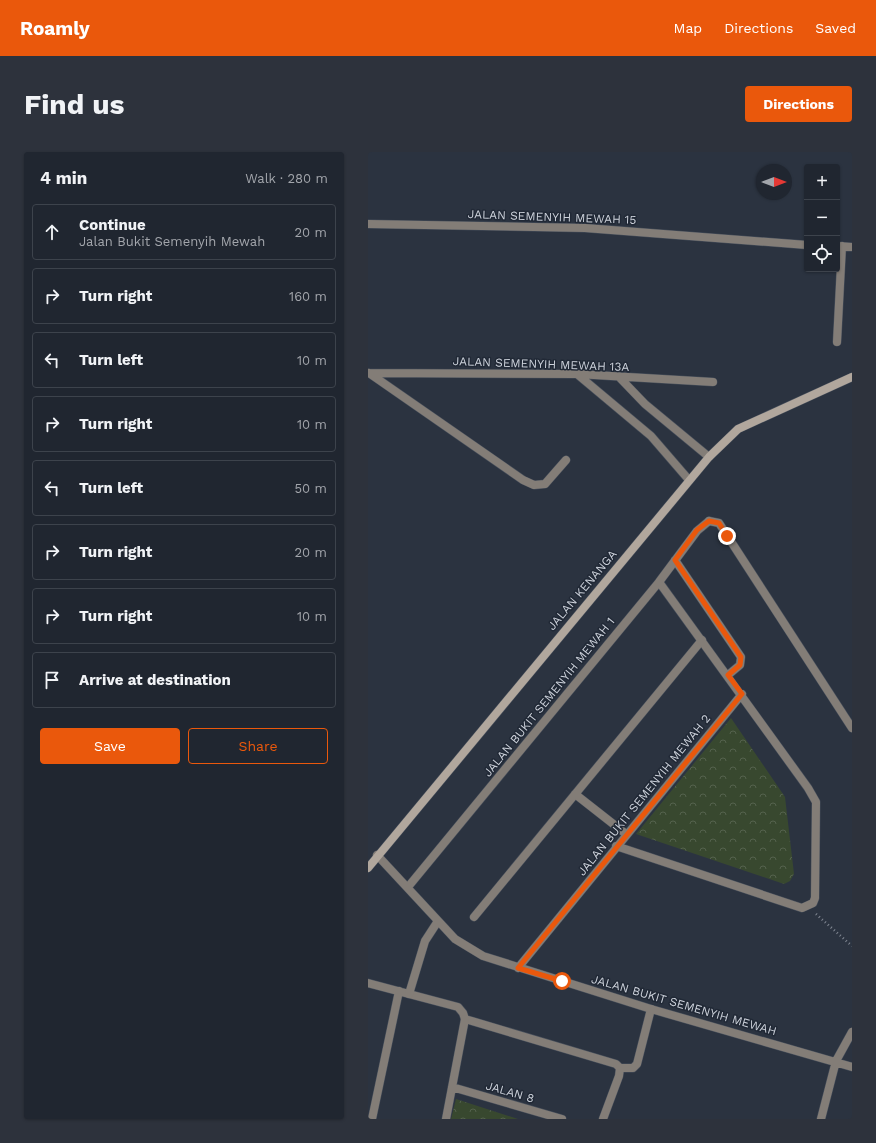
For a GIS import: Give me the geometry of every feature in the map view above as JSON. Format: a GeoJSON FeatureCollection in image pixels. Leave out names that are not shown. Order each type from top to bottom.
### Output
{"type":"FeatureCollection","features":[{"type":"Feature","properties":{"kind":"street","name":"JALAN SEMENYIH MEWAH 15"},"geometry":{"type":"LineString","coordinates":[[368,224],[585,228],[804,245]]}},
{"type":"Feature","properties":{"kind":"street"},"geometry":{"type":"LineString","coordinates":[[840,246],[852,247]]}},
{"type":"Feature","properties":{"kind":"street"},"geometry":{"type":"LineString","coordinates":[[837,342],[839,272]]}},
{"type":"Feature","properties":{"kind":"street"},"geometry":{"type":"LineString","coordinates":[[369,373],[523,480],[534,485],[545,484],[566,460]]}},
{"type":"Feature","properties":{"kind":"street","name":"JALAN SEMENYIH MEWAH 13A"},"geometry":{"type":"LineString","coordinates":[[369,373],[577,374],[620,378],[713,382]]}},
{"type":"Feature","properties":{"kind":"street"},"geometry":{"type":"LineString","coordinates":[[577,374],[651,436],[689,480]]}},
{"type":"Feature","properties":{"kind":"street","name":"JALAN KENANGA"},"geometry":{"type":"LineString","coordinates":[[368,868],[377,855],[709,457],[738,429],[852,377]]}},
{"type":"Feature","properties":{"kind":"street"},"geometry":{"type":"LineString","coordinates":[[620,378],[645,404],[709,457]]}},
{"type":"Feature","properties":{"kind":"street","name":"JALAN BUKIT SEMENYIH MEWAH 1"},"geometry":{"type":"LineString","coordinates":[[406,885],[659,582],[697,530],[709,521],[719,523],[852,728]]}},
{"type":"Feature","properties":{"kind":"street"},"geometry":{"type":"LineString","coordinates":[[675,560],[741,657],[740,665],[728,675]]}},
{"type":"Feature","properties":{"kind":"street"},"geometry":{"type":"LineString","coordinates":[[616,846],[802,908],[808,907],[813,903],[815,898],[816,802],[808,788],[742,694],[659,582]]}},
{"type":"Feature","properties":{"kind":"street"},"geometry":{"type":"LineString","coordinates":[[474,917],[702,640]]}},
{"type":"Feature","properties":{"kind":"street","name":"JALAN BUKIT SEMENYIH MEWAH 2"},"geometry":{"type":"LineString","coordinates":[[518,968],[616,846],[742,694]]}},
{"type":"Feature","properties":{"kind":"street"},"geometry":{"type":"LineString","coordinates":[[575,794],[626,834]]}},
{"type":"Feature","properties":{"kind":"street","name":"JALAN BUKIT SEMENYIH MEWAH"},"geometry":{"type":"LineString","coordinates":[[377,855],[455,939],[483,956],[651,1009],[836,1061],[852,1067]]}},
{"type":"Feature","properties":{"kind":"street"},"geometry":{"type":"LineString","coordinates":[[409,994],[425,941],[438,921]]}},
{"type":"Feature","properties":{"kind":"street"},"geometry":{"type":"LineString","coordinates":[[368,983],[458,1007],[463,1013],[465,1019],[446,1119]]}},
{"type":"Feature","properties":{"kind":"street"},"geometry":{"type":"LineString","coordinates":[[372,1119],[399,991]]}},
{"type":"Feature","properties":{"kind":"street"},"geometry":{"type":"LineString","coordinates":[[465,1019],[616,1064],[620,1068],[633,1068],[637,1064],[651,1009]]}},
{"type":"Feature","properties":{"kind":"street"},"geometry":{"type":"LineString","coordinates":[[821,1119],[836,1061],[852,1032]]}},
{"type":"Feature","properties":{"kind":"street"},"geometry":{"type":"LineString","coordinates":[[603,1119],[619,1076],[620,1068]]}},
{"type":"Feature","properties":{"kind":"street","name":"JALAN 8"},"geometry":{"type":"LineString","coordinates":[[452,1088],[562,1119]]}},
{"type":"Feature","properties":{"kind":"path"},"geometry":{"type":"LineString","coordinates":[[808,907],[852,946]]}},
{"type":"Feature","properties":{"kind":"green space"},"geometry":{"type":"Polygon","coordinates":[[[731,718],[785,797],[794,874],[790,881],[784,884],[636,834],[731,718]]]}},
{"type":"Feature","properties":{"kind":"green space"},"geometry":{"type":"Polygon","coordinates":[[[456,1099],[518,1119],[451,1119],[456,1099]]]}},
{"type":"Feature","properties":{"kind":"route"},"geometry":{"type":"LineString","coordinates":[[562,981],[518,968],[616,846],[742,694],[728,675],[740,665],[741,657],[675,560],[697,530],[709,521],[719,523],[727,536]]}}]}
